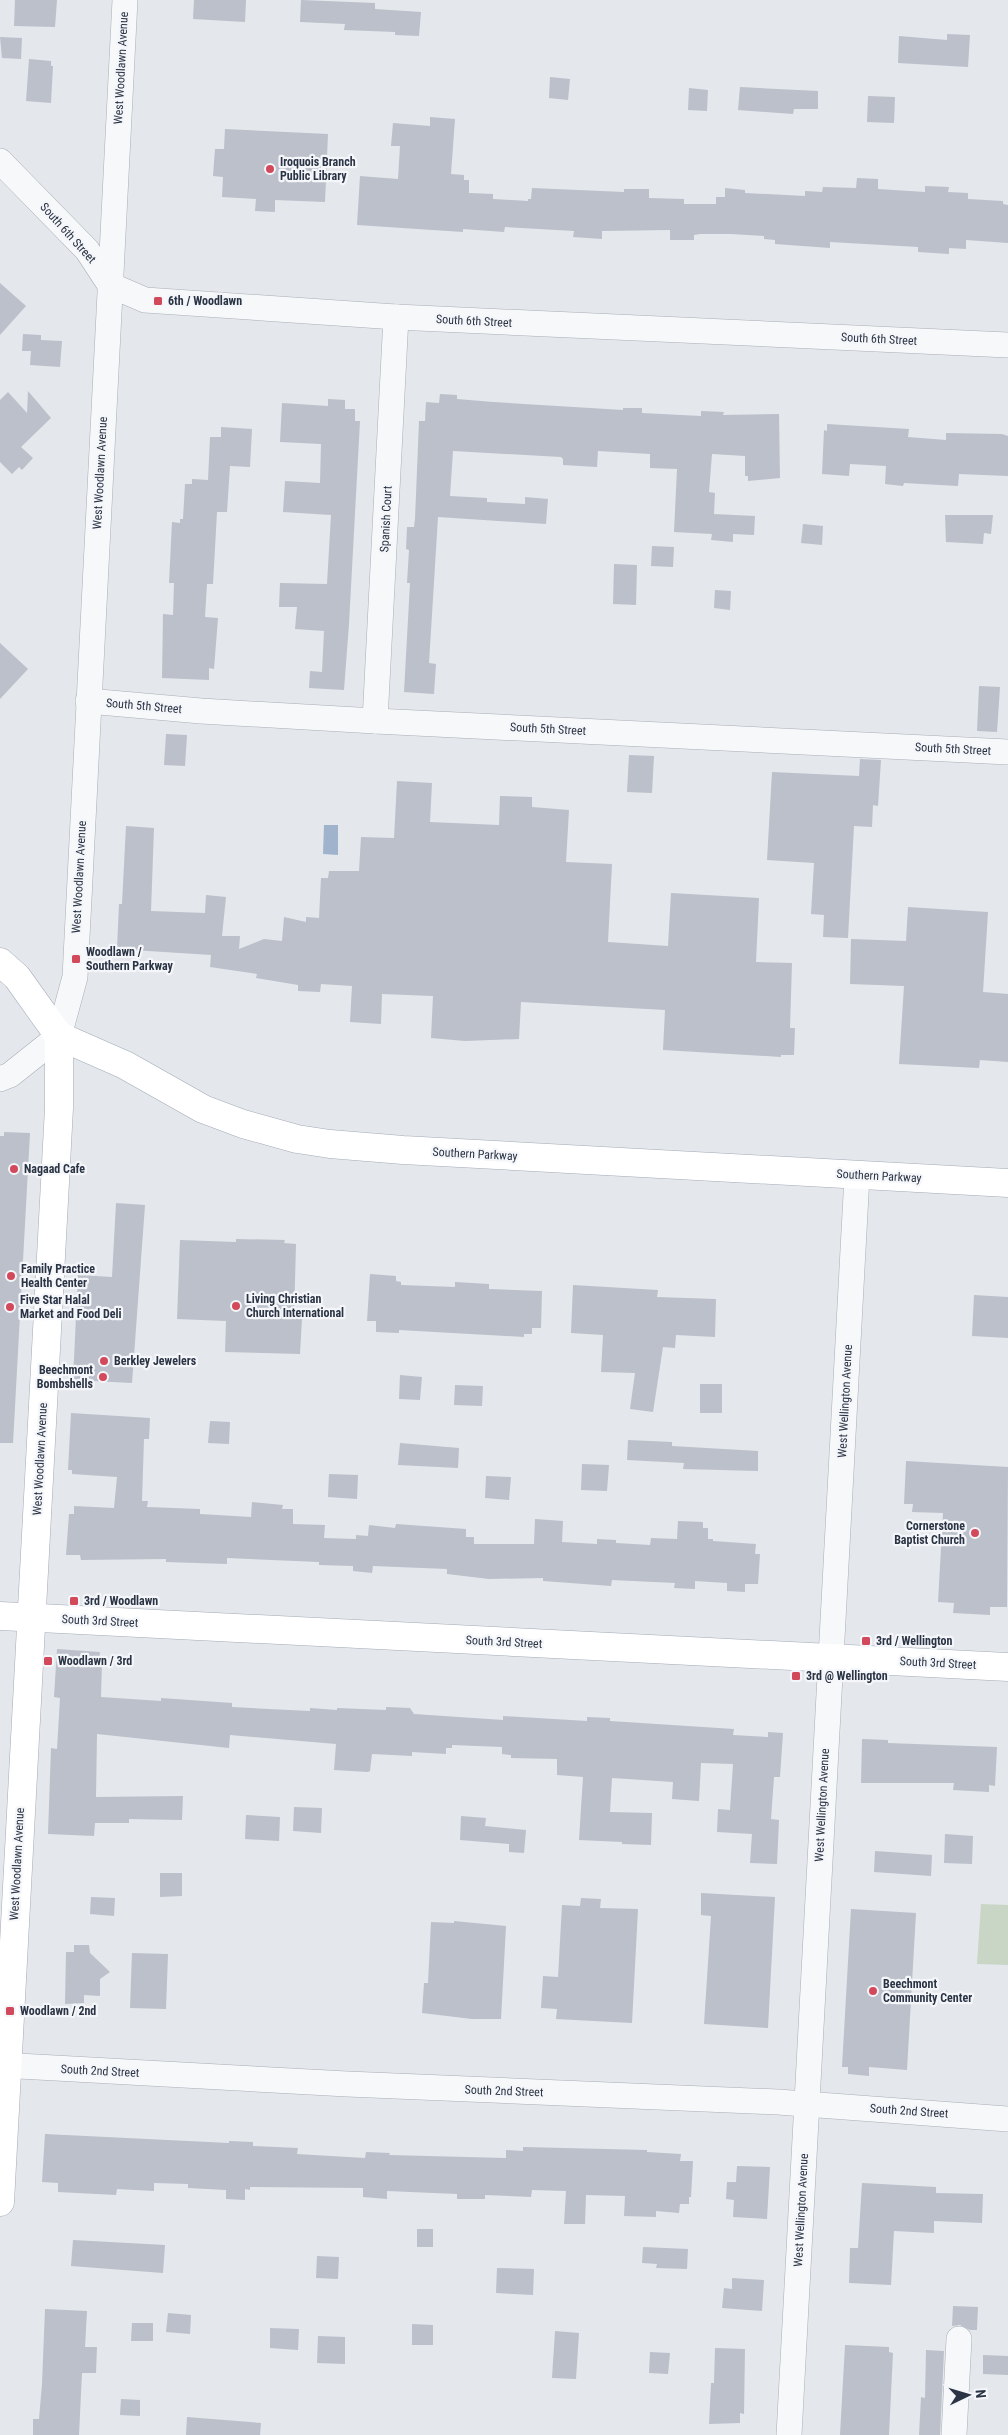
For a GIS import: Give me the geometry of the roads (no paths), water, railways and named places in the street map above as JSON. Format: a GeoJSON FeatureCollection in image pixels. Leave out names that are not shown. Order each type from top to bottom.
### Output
{"type":"FeatureCollection","features":[{"type":"Feature","properties":{"kind":"main road"},"geometry":{"type":"LineString","coordinates":[[0,962],[17,977],[59,1036]]}},
{"type":"Feature","properties":{"kind":"main road","name":"Southern Parkway"},"geometry":{"type":"LineString","coordinates":[[59,1036],[125,1065],[203,1109],[243,1124],[297,1139],[330,1144],[404,1150],[1008,1183]]}},
{"type":"Feature","properties":{"kind":"main road","name":"West Woodlawn Avenue"},"geometry":{"type":"LineString","coordinates":[[0,2202],[3,2065],[59,1108],[59,1036]]}},
{"type":"Feature","properties":{"kind":"main road","name":"South 3rd Street"},"geometry":{"type":"LineString","coordinates":[[0,1616],[1008,1667]]}},
{"type":"Feature","properties":{"kind":"street","name":"West Woodlawn Avenue"},"geometry":{"type":"LineString","coordinates":[[59,1036],[75,976],[124,0]]}},
{"type":"Feature","properties":{"kind":"street","name":"South 6th Street"},"geometry":{"type":"LineString","coordinates":[[0,161],[88,251],[110,285],[146,300],[396,317],[1008,345]]}},
{"type":"Feature","properties":{"kind":"street","name":"Spanish Court"},"geometry":{"type":"LineString","coordinates":[[375,721],[396,317]]}},
{"type":"Feature","properties":{"kind":"street","name":"South 5th Street"},"geometry":{"type":"LineString","coordinates":[[88,701],[201,711],[375,721],[1008,752]]}},
{"type":"Feature","properties":{"kind":"street"},"geometry":{"type":"LineString","coordinates":[[0,1079],[10,1074],[59,1036]]}},
{"type":"Feature","properties":{"kind":"street","name":"West Wellington Avenue"},"geometry":{"type":"LineString","coordinates":[[789,2435],[857,1176]]}},
{"type":"Feature","properties":{"kind":"street","name":"South 2nd Street"},"geometry":{"type":"LineString","coordinates":[[3,2065],[357,2085],[807,2104],[1008,2119]]}},
{"type":"Feature","properties":{"kind":"street"},"geometry":{"type":"LineString","coordinates":[[954,2435],[959,2339]]}},
{"type":"Feature","properties":{"kind":"water"},"geometry":{"type":"Polygon","coordinates":[[[324,825],[338,825],[338,855],[323,854],[324,825]]]}},
{"type":"Feature","properties":{"kind":"place","name":"Iroquois Branch Public Library"},"geometry":{"type":"Point","coordinates":[270,169]}},
{"type":"Feature","properties":{"kind":"place","name":"6th / Woodlawn"},"geometry":{"type":"Point","coordinates":[158,301]}},
{"type":"Feature","properties":{"kind":"place","name":"Woodlawn / Southern Parkway"},"geometry":{"type":"Point","coordinates":[76,959]}},
{"type":"Feature","properties":{"kind":"place","name":"Nagaad Cafe"},"geometry":{"type":"Point","coordinates":[14,1169]}},
{"type":"Feature","properties":{"kind":"place","name":"Family Practice Health Center"},"geometry":{"type":"Point","coordinates":[11,1276]}},
{"type":"Feature","properties":{"kind":"place","name":"Living Christian Church International"},"geometry":{"type":"Point","coordinates":[236,1306]}},
{"type":"Feature","properties":{"kind":"place","name":"Five Star Halal Market and Food Deli"},"geometry":{"type":"Point","coordinates":[10,1307]}},
{"type":"Feature","properties":{"kind":"place","name":"Berkley Jewelers"},"geometry":{"type":"Point","coordinates":[104,1361]}},
{"type":"Feature","properties":{"kind":"place","name":"Beechmont Bombshells"},"geometry":{"type":"Point","coordinates":[103,1377]}},
{"type":"Feature","properties":{"kind":"place","name":"Cornerstone Baptist Church"},"geometry":{"type":"Point","coordinates":[975,1533]}},
{"type":"Feature","properties":{"kind":"place","name":"3rd / Woodlawn"},"geometry":{"type":"Point","coordinates":[74,1601]}},
{"type":"Feature","properties":{"kind":"place","name":"3rd / Wellington"},"geometry":{"type":"Point","coordinates":[866,1641]}},
{"type":"Feature","properties":{"kind":"place","name":"Woodlawn / 3rd"},"geometry":{"type":"Point","coordinates":[48,1661]}},
{"type":"Feature","properties":{"kind":"place","name":"3rd @ Wellington"},"geometry":{"type":"Point","coordinates":[796,1676]}},
{"type":"Feature","properties":{"kind":"place","name":"Beechmont Community Center"},"geometry":{"type":"Point","coordinates":[873,1991]}},
{"type":"Feature","properties":{"kind":"place","name":"Woodlawn / 2nd"},"geometry":{"type":"Point","coordinates":[10,2011]}}]}
